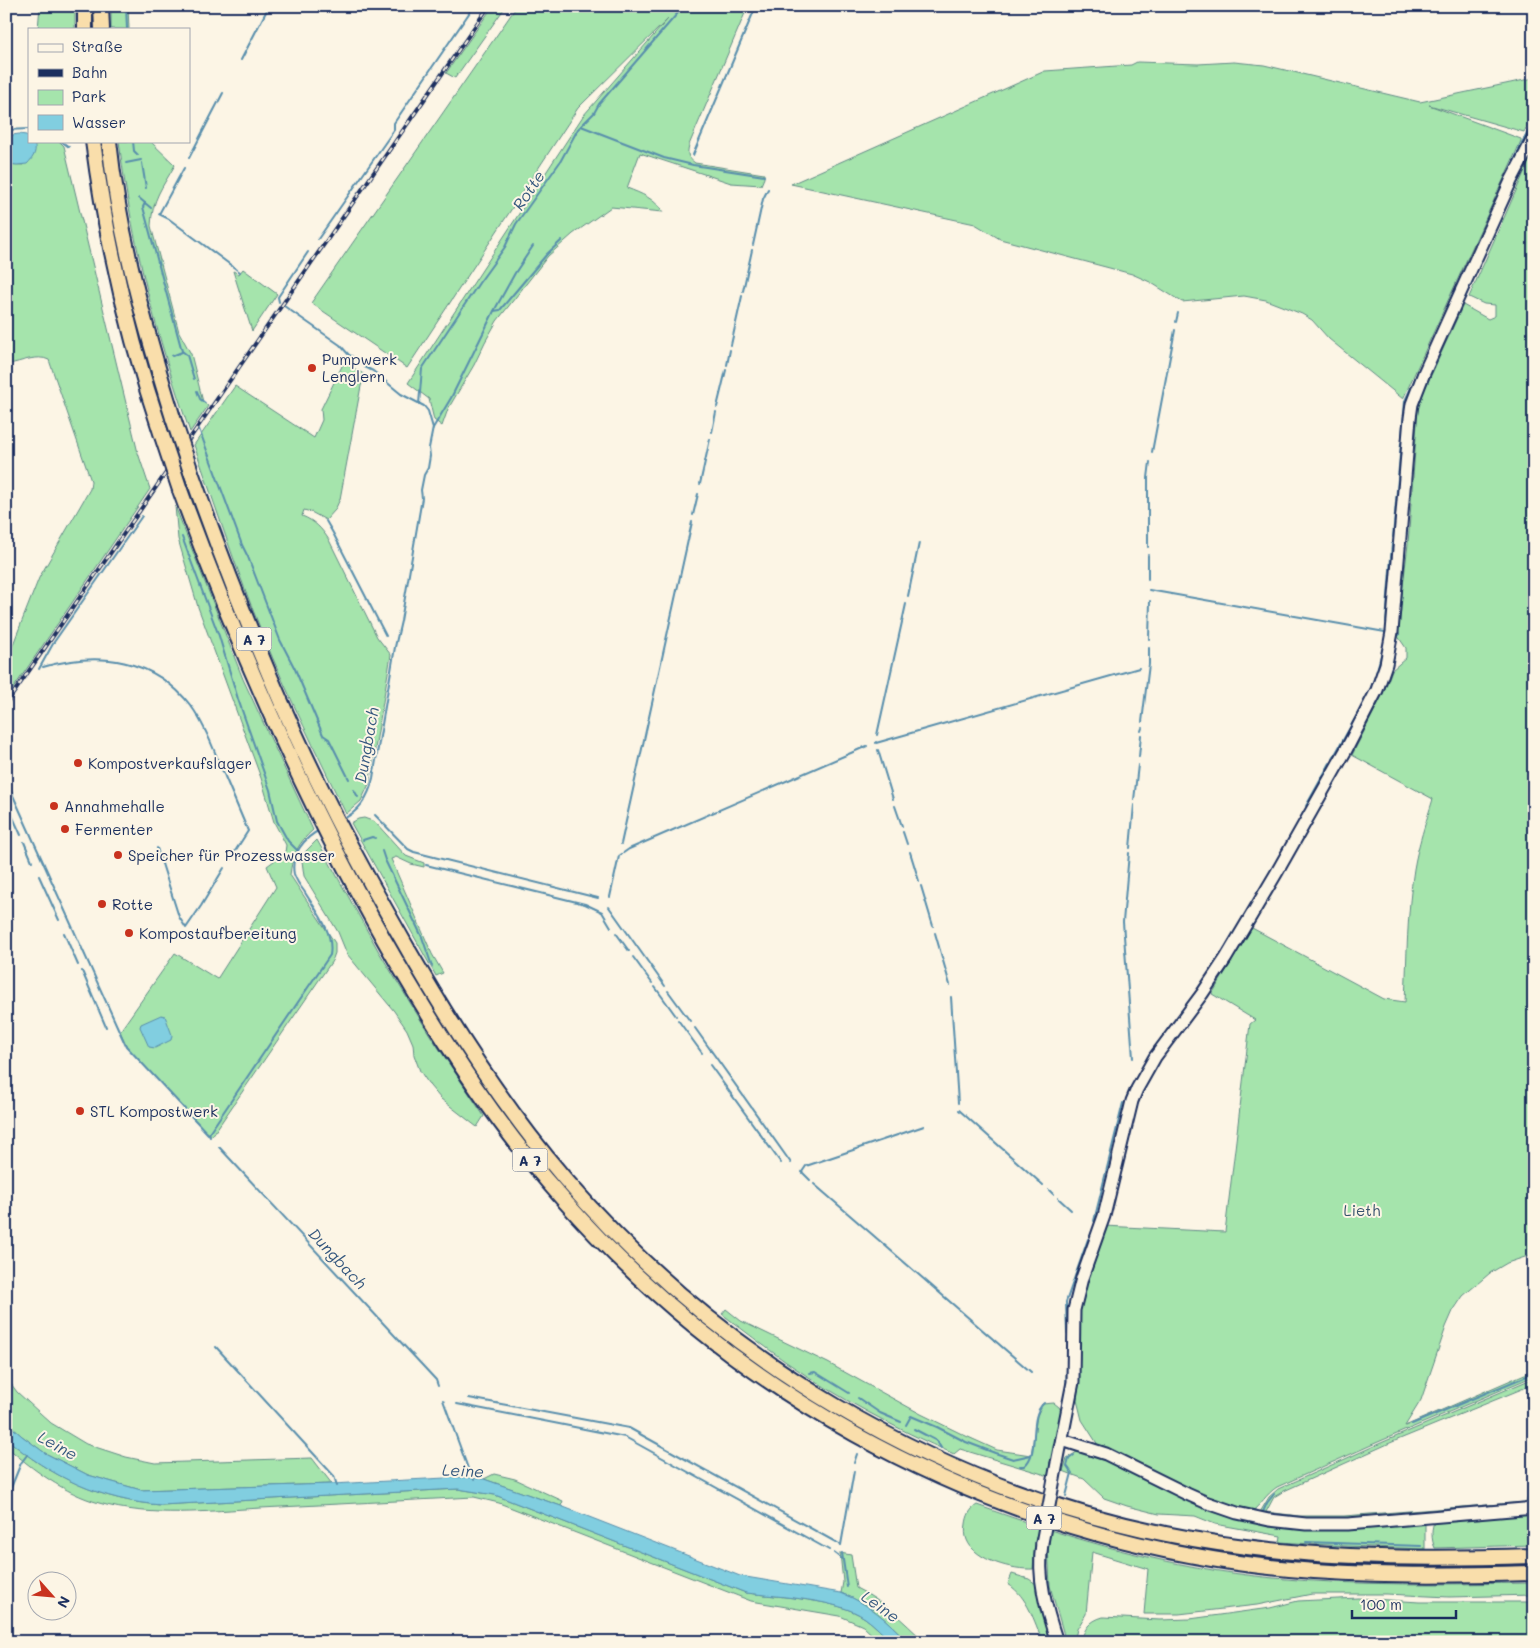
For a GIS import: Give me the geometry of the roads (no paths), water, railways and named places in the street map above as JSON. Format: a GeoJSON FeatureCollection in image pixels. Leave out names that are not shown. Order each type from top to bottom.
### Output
{"type":"FeatureCollection","features":[{"type":"Feature","properties":{"kind":"highway"},"geometry":{"type":"LineString","coordinates":[[85,6],[85,28]]}},
{"type":"Feature","properties":{"kind":"highway"},"geometry":{"type":"LineString","coordinates":[[102,6],[102,28]]}},
{"type":"Feature","properties":{"kind":"highway","name":"A 7"},"geometry":{"type":"LineString","coordinates":[[93,142],[103,212],[121,292],[142,372],[162,436],[214,583],[252,674],[313,809],[386,944],[448,1047],[505,1128],[558,1195],[623,1263],[696,1328],[754,1372],[828,1420],[884,1451],[971,1491],[1059,1523],[1150,1547],[1212,1559],[1306,1570],[1399,1574],[1534,1573]]}},
{"type":"Feature","properties":{"kind":"highway","name":"A 7"},"geometry":{"type":"LineString","coordinates":[[109,142],[119,208],[132,270],[173,418],[191,472],[251,631],[328,802],[395,928],[463,1040],[510,1109],[567,1181],[634,1252],[706,1316],[764,1359],[837,1407],[921,1451],[1006,1488],[1098,1517],[1165,1534],[1232,1545],[1341,1556],[1430,1558],[1534,1556]]}},
{"type":"Feature","properties":{"kind":"main road"},"geometry":{"type":"LineString","coordinates":[[1057,1642],[1040,1576],[1042,1543],[1073,1382],[1073,1323],[1076,1304],[1082,1278],[1104,1216],[1132,1101],[1152,1063],[1202,994],[1230,950],[1346,750],[1377,690],[1386,664],[1392,632],[1407,441],[1412,404],[1424,373],[1511,181],[1534,137]]}},
{"type":"Feature","properties":{"kind":"main road"},"geometry":{"type":"LineString","coordinates":[[1062,1440],[1106,1454],[1205,1502],[1237,1513],[1269,1520],[1306,1524],[1348,1524],[1534,1508]]}},
{"type":"Feature","properties":{"kind":"water"},"geometry":{"type":"Polygon","coordinates":[[[26,135],[28,136],[28,142],[33,142],[34,153],[32,159],[27,164],[6,164],[6,136],[26,135]]]}},
{"type":"Feature","properties":{"kind":"water"},"geometry":{"type":"Polygon","coordinates":[[[161,1015],[165,1016],[172,1035],[171,1040],[155,1048],[149,1047],[140,1027],[141,1024],[161,1015]]]}},
{"type":"Feature","properties":{"kind":"water"},"geometry":{"type":"Polygon","coordinates":[[[6,1422],[45,1453],[88,1475],[141,1490],[332,1484],[464,1477],[484,1479],[561,1506],[740,1576],[841,1593],[861,1602],[877,1613],[908,1642],[891,1642],[865,1618],[839,1607],[808,1600],[746,1593],[495,1495],[458,1489],[161,1505],[139,1503],[78,1485],[59,1475],[23,1452],[6,1438],[6,1422]]]}},
{"type":"Feature","properties":{"kind":"waterway"},"geometry":{"type":"LineString","coordinates":[[126,6],[127,28]]}},
{"type":"Feature","properties":{"kind":"waterway"},"geometry":{"type":"LineString","coordinates":[[241,60],[269,6]]}},
{"type":"Feature","properties":{"kind":"waterway"},"geometry":{"type":"LineString","coordinates":[[318,239],[394,130],[394,123],[474,6]]}},
{"type":"Feature","properties":{"kind":"waterway","name":"Rotte"},"geometry":{"type":"LineString","coordinates":[[419,404],[422,369],[505,247],[516,224],[560,162],[578,129],[594,113],[599,104],[684,6]]}},
{"type":"Feature","properties":{"kind":"waterway"},"geometry":{"type":"LineString","coordinates":[[693,155],[756,6]]}},
{"type":"Feature","properties":{"kind":"waterway"},"geometry":{"type":"LineString","coordinates":[[189,158],[223,93]]}},
{"type":"Feature","properties":{"kind":"waterway"},"geometry":{"type":"LineString","coordinates":[[1479,237],[1524,139],[1534,122]]}},
{"type":"Feature","properties":{"kind":"waterway"},"geometry":{"type":"LineString","coordinates":[[581,126],[664,158],[693,165],[764,176]]}},
{"type":"Feature","properties":{"kind":"waterway"},"geometry":{"type":"LineString","coordinates":[[6,130],[28,129]]}},
{"type":"Feature","properties":{"kind":"waterway"},"geometry":{"type":"LineString","coordinates":[[62,142],[69,147]]}},
{"type":"Feature","properties":{"kind":"waterway"},"geometry":{"type":"LineString","coordinates":[[133,142],[134,151],[138,155]]}},
{"type":"Feature","properties":{"kind":"waterway"},"geometry":{"type":"LineString","coordinates":[[126,163],[141,160]]}},
{"type":"Feature","properties":{"kind":"waterway"},"geometry":{"type":"LineString","coordinates":[[142,163],[146,188]]}},
{"type":"Feature","properties":{"kind":"waterway"},"geometry":{"type":"LineString","coordinates":[[184,168],[159,214],[169,219],[240,272]]}},
{"type":"Feature","properties":{"kind":"waterway"},"geometry":{"type":"LineString","coordinates":[[753,245],[763,199],[768,189]]}},
{"type":"Feature","properties":{"kind":"waterway"},"geometry":{"type":"LineString","coordinates":[[139,198],[151,208]]}},
{"type":"Feature","properties":{"kind":"waterway"},"geometry":{"type":"LineString","coordinates":[[145,203],[143,207],[182,351],[187,355],[194,379]]}},
{"type":"Feature","properties":{"kind":"waterway"},"geometry":{"type":"LineString","coordinates":[[494,311],[500,310],[547,254],[562,240]]}},
{"type":"Feature","properties":{"kind":"waterway"},"geometry":{"type":"LineString","coordinates":[[1402,436],[1405,401],[1476,244]]}},
{"type":"Feature","properties":{"kind":"waterway"},"geometry":{"type":"LineString","coordinates":[[433,428],[451,398],[494,311],[515,273],[533,246]]}},
{"type":"Feature","properties":{"kind":"waterway"},"geometry":{"type":"LineString","coordinates":[[743,291],[752,250]]}},
{"type":"Feature","properties":{"kind":"waterway"},"geometry":{"type":"LineString","coordinates":[[279,302],[278,297],[308,252]]}},
{"type":"Feature","properties":{"kind":"waterway"},"geometry":{"type":"LineString","coordinates":[[731,345],[742,296]]}},
{"type":"Feature","properties":{"kind":"waterway","name":"Dungbach"},"geometry":{"type":"LineString","coordinates":[[284,306],[340,345],[349,355],[357,359],[401,394],[424,406],[428,411],[433,428],[428,468],[424,475],[421,490],[422,498],[373,778],[363,802],[354,812],[343,819]]}},
{"type":"Feature","properties":{"kind":"waterway"},"geometry":{"type":"LineString","coordinates":[[1176,322],[1178,313]]}},
{"type":"Feature","properties":{"kind":"waterway"},"geometry":{"type":"LineString","coordinates":[[1152,452],[1175,330]]}},
{"type":"Feature","properties":{"kind":"waterway"},"geometry":{"type":"LineString","coordinates":[[727,365],[730,350]]}},
{"type":"Feature","properties":{"kind":"waterway"},"geometry":{"type":"LineString","coordinates":[[172,356],[182,352]]}},
{"type":"Feature","properties":{"kind":"waterway"},"geometry":{"type":"LineString","coordinates":[[717,407],[726,370]]}},
{"type":"Feature","properties":{"kind":"waterway"},"geometry":{"type":"LineString","coordinates":[[197,391],[200,399],[205,403]]}},
{"type":"Feature","properties":{"kind":"waterway"},"geometry":{"type":"LineString","coordinates":[[712,432],[716,412]]}},
{"type":"Feature","properties":{"kind":"waterway"},"geometry":{"type":"LineString","coordinates":[[199,429],[280,640],[295,669],[323,735],[329,739],[349,779]]}},
{"type":"Feature","properties":{"kind":"waterway"},"geometry":{"type":"LineString","coordinates":[[700,484],[710,439]]}},
{"type":"Feature","properties":{"kind":"waterway"},"geometry":{"type":"LineString","coordinates":[[1393,537],[1401,443]]}},
{"type":"Feature","properties":{"kind":"waterway"},"geometry":{"type":"LineString","coordinates":[[1148,547],[1148,478],[1150,462]]}},
{"type":"Feature","properties":{"kind":"waterway"},"geometry":{"type":"LineString","coordinates":[[693,515],[698,494]]}},
{"type":"Feature","properties":{"kind":"waterway"},"geometry":{"type":"LineString","coordinates":[[39,669],[54,642],[142,516]]}},
{"type":"Feature","properties":{"kind":"waterway"},"geometry":{"type":"LineString","coordinates":[[326,521],[386,636]]}},
{"type":"Feature","properties":{"kind":"waterway"},"geometry":{"type":"LineString","coordinates":[[621,844],[692,522]]}},
{"type":"Feature","properties":{"kind":"waterway"},"geometry":{"type":"LineString","coordinates":[[182,537],[219,636],[238,699],[270,790],[277,821],[288,841],[298,851]]}},
{"type":"Feature","properties":{"kind":"waterway"},"geometry":{"type":"LineString","coordinates":[[908,596],[919,543]]}},
{"type":"Feature","properties":{"kind":"waterway"},"geometry":{"type":"LineString","coordinates":[[1386,622],[1392,544]]}},
{"type":"Feature","properties":{"kind":"waterway"},"geometry":{"type":"LineString","coordinates":[[1148,555],[1148,579]]}},
{"type":"Feature","properties":{"kind":"waterway"},"geometry":{"type":"LineString","coordinates":[[1149,590],[1385,632]]}},
{"type":"Feature","properties":{"kind":"waterway"},"geometry":{"type":"LineString","coordinates":[[1149,639],[1150,601]]}},
{"type":"Feature","properties":{"kind":"waterway"},"geometry":{"type":"LineString","coordinates":[[877,735],[906,604]]}},
{"type":"Feature","properties":{"kind":"waterway"},"geometry":{"type":"LineString","coordinates":[[1397,628],[1399,635]]}},
{"type":"Feature","properties":{"kind":"waterway"},"geometry":{"type":"LineString","coordinates":[[1385,637],[1386,629]]}},
{"type":"Feature","properties":{"kind":"waterway"},"geometry":{"type":"LineString","coordinates":[[1142,722],[1149,664],[1149,648]]}},
{"type":"Feature","properties":{"kind":"waterway"},"geometry":{"type":"LineString","coordinates":[[1369,693],[1383,648]]}},
{"type":"Feature","properties":{"kind":"waterway"},"geometry":{"type":"LineString","coordinates":[[43,667],[85,660],[124,662],[143,668],[160,677],[176,690],[191,706],[203,725],[248,831],[230,859]]}},
{"type":"Feature","properties":{"kind":"waterway"},"geometry":{"type":"LineString","coordinates":[[876,742],[1139,668]]}},
{"type":"Feature","properties":{"kind":"waterway"},"geometry":{"type":"LineString","coordinates":[[1387,677],[1390,670]]}},
{"type":"Feature","properties":{"kind":"waterway"},"geometry":{"type":"LineString","coordinates":[[1333,758],[1366,699]]}},
{"type":"Feature","properties":{"kind":"waterway"},"geometry":{"type":"LineString","coordinates":[[1364,727],[1370,716]]}},
{"type":"Feature","properties":{"kind":"waterway"},"geometry":{"type":"LineString","coordinates":[[1139,757],[1141,735]]}},
{"type":"Feature","properties":{"kind":"waterway"},"geometry":{"type":"LineString","coordinates":[[610,897],[619,856],[629,849],[867,746]]}},
{"type":"Feature","properties":{"kind":"waterway"},"geometry":{"type":"LineString","coordinates":[[878,750],[893,799]]}},
{"type":"Feature","properties":{"kind":"waterway"},"geometry":{"type":"LineString","coordinates":[[1306,806],[1330,763]]}},
{"type":"Feature","properties":{"kind":"waterway"},"geometry":{"type":"LineString","coordinates":[[1134,800],[1138,765]]}},
{"type":"Feature","properties":{"kind":"waterway"},"geometry":{"type":"LineString","coordinates":[[6,780],[126,1046],[208,1134]]}},
{"type":"Feature","properties":{"kind":"waterway"},"geometry":{"type":"LineString","coordinates":[[354,790],[358,797]]}},
{"type":"Feature","properties":{"kind":"waterway"},"geometry":{"type":"LineString","coordinates":[[6,802],[21,835]]}},
{"type":"Feature","properties":{"kind":"waterway"},"geometry":{"type":"LineString","coordinates":[[1130,848],[1134,805]]}},
{"type":"Feature","properties":{"kind":"waterway"},"geometry":{"type":"LineString","coordinates":[[895,806],[902,826]]}},
{"type":"Feature","properties":{"kind":"waterway"},"geometry":{"type":"LineString","coordinates":[[375,815],[408,849],[414,852],[598,898]]}},
{"type":"Feature","properties":{"kind":"waterway","name":"Dungbach"},"geometry":{"type":"LineString","coordinates":[[210,1137],[210,1132],[330,955],[331,946],[327,929],[297,881],[293,867],[294,860],[304,842],[320,830]]}},
{"type":"Feature","properties":{"kind":"waterway"},"geometry":{"type":"LineString","coordinates":[[903,832],[907,844]]}},
{"type":"Feature","properties":{"kind":"waterway"},"geometry":{"type":"LineString","coordinates":[[363,840],[375,838]]}},
{"type":"Feature","properties":{"kind":"waterway"},"geometry":{"type":"LineString","coordinates":[[24,842],[32,861]]}},
{"type":"Feature","properties":{"kind":"waterway"},"geometry":{"type":"LineString","coordinates":[[157,848],[179,917],[186,928],[224,868]]}},
{"type":"Feature","properties":{"kind":"waterway"},"geometry":{"type":"LineString","coordinates":[[382,851],[422,937],[432,966]]}},
{"type":"Feature","properties":{"kind":"waterway"},"geometry":{"type":"LineString","coordinates":[[910,852],[919,881]]}},
{"type":"Feature","properties":{"kind":"waterway"},"geometry":{"type":"LineString","coordinates":[[1129,853],[1123,922],[1133,1058]]}},
{"type":"Feature","properties":{"kind":"waterway"},"geometry":{"type":"LineString","coordinates":[[426,865],[585,904],[602,912],[611,927]]}},
{"type":"Feature","properties":{"kind":"waterway"},"geometry":{"type":"LineString","coordinates":[[39,876],[59,920]]}},
{"type":"Feature","properties":{"kind":"waterway"},"geometry":{"type":"LineString","coordinates":[[921,886],[933,926]]}},
{"type":"Feature","properties":{"kind":"waterway"},"geometry":{"type":"LineString","coordinates":[[609,907],[665,986]]}},
{"type":"Feature","properties":{"kind":"waterway"},"geometry":{"type":"LineString","coordinates":[[64,933],[78,965]]}},
{"type":"Feature","properties":{"kind":"waterway"},"geometry":{"type":"LineString","coordinates":[[616,933],[629,951]]}},
{"type":"Feature","properties":{"kind":"waterway"},"geometry":{"type":"LineString","coordinates":[[935,933],[950,985]]}},
{"type":"Feature","properties":{"kind":"waterway"},"geometry":{"type":"LineString","coordinates":[[633,957],[652,983]]}},
{"type":"Feature","properties":{"kind":"waterway"},"geometry":{"type":"LineString","coordinates":[[82,971],[106,1027]]}},
{"type":"Feature","properties":{"kind":"waterway"},"geometry":{"type":"LineString","coordinates":[[655,987],[676,1016]]}},
{"type":"Feature","properties":{"kind":"waterway"},"geometry":{"type":"LineString","coordinates":[[668,991],[690,1021]]}},
{"type":"Feature","properties":{"kind":"waterway"},"geometry":{"type":"LineString","coordinates":[[951,997],[958,1103]]}},
{"type":"Feature","properties":{"kind":"waterway"},"geometry":{"type":"LineString","coordinates":[[678,1020],[702,1053]]}},
{"type":"Feature","properties":{"kind":"waterway"},"geometry":{"type":"LineString","coordinates":[[695,1028],[791,1163]]}},
{"type":"Feature","properties":{"kind":"waterway"},"geometry":{"type":"LineString","coordinates":[[710,1065],[781,1163]]}},
{"type":"Feature","properties":{"kind":"waterway"},"geometry":{"type":"LineString","coordinates":[[1094,1221],[1123,1103]]}},
{"type":"Feature","properties":{"kind":"waterway"},"geometry":{"type":"LineString","coordinates":[[959,1110],[1043,1185]]}},
{"type":"Feature","properties":{"kind":"waterway"},"geometry":{"type":"LineString","coordinates":[[810,1180],[802,1172],[806,1166],[924,1126]]}},
{"type":"Feature","properties":{"kind":"waterway","name":"Dungbach"},"geometry":{"type":"LineString","coordinates":[[219,1147],[436,1380],[438,1386]]}},
{"type":"Feature","properties":{"kind":"waterway"},"geometry":{"type":"LineString","coordinates":[[814,1184],[1031,1372]]}},
{"type":"Feature","properties":{"kind":"waterway"},"geometry":{"type":"LineString","coordinates":[[1049,1190],[1053,1194]]}},
{"type":"Feature","properties":{"kind":"waterway"},"geometry":{"type":"LineString","coordinates":[[1058,1198],[1071,1210]]}},
{"type":"Feature","properties":{"kind":"waterway"},"geometry":{"type":"LineString","coordinates":[[1067,1334],[1066,1302],[1088,1239]]}},
{"type":"Feature","properties":{"kind":"waterway"},"geometry":{"type":"LineString","coordinates":[[216,1347],[334,1476],[337,1486]]}},
{"type":"Feature","properties":{"kind":"waterway"},"geometry":{"type":"LineString","coordinates":[[1066,1389],[1067,1367]]}},
{"type":"Feature","properties":{"kind":"waterway"},"geometry":{"type":"LineString","coordinates":[[810,1373],[815,1372],[849,1393]]}},
{"type":"Feature","properties":{"kind":"waterway"},"geometry":{"type":"LineString","coordinates":[[1412,1424],[1534,1373]]}},
{"type":"Feature","properties":{"kind":"waterway"},"geometry":{"type":"LineString","coordinates":[[469,1398],[629,1428],[841,1545],[854,1471]]}},
{"type":"Feature","properties":{"kind":"waterway"},"geometry":{"type":"LineString","coordinates":[[858,1398],[880,1413],[901,1422]]}},
{"type":"Feature","properties":{"kind":"waterway","name":"Dungbach"},"geometry":{"type":"LineString","coordinates":[[443,1400],[470,1474],[474,1479]]}},
{"type":"Feature","properties":{"kind":"waterway"},"geometry":{"type":"LineString","coordinates":[[1020,1466],[1024,1466],[1032,1453],[1036,1417],[1044,1403]]}},
{"type":"Feature","properties":{"kind":"waterway"},"geometry":{"type":"LineString","coordinates":[[457,1404],[625,1437],[829,1550]]}},
{"type":"Feature","properties":{"kind":"waterway"},"geometry":{"type":"LineString","coordinates":[[906,1425],[911,1416],[966,1442],[1013,1459],[1031,1455]]}},
{"type":"Feature","properties":{"kind":"waterway"},"geometry":{"type":"LineString","coordinates":[[914,1429],[937,1441],[941,1448]]}},
{"type":"Feature","properties":{"kind":"waterway"},"geometry":{"type":"LineString","coordinates":[[1110,1450],[1126,1458]]}},
{"type":"Feature","properties":{"kind":"waterway"},"geometry":{"type":"LineString","coordinates":[[854,1463],[857,1454]]}},
{"type":"Feature","properties":{"kind":"waterway"},"geometry":{"type":"LineString","coordinates":[[6,1500],[21,1463],[27,1455]]}},
{"type":"Feature","properties":{"kind":"waterway"},"geometry":{"type":"LineString","coordinates":[[1066,1496],[1072,1473],[1067,1466],[1069,1459],[1074,1455]]}},
{"type":"Feature","properties":{"kind":"waterway"},"geometry":{"type":"LineString","coordinates":[[1531,1494],[1534,1485]]}},
{"type":"Feature","properties":{"kind":"waterway"},"geometry":{"type":"LineString","coordinates":[[1262,1514],[1274,1494]]}},
{"type":"Feature","properties":{"kind":"waterway"},"geometry":{"type":"LineString","coordinates":[[1306,1542],[1421,1546]]}},
{"type":"Feature","properties":{"kind":"waterway"},"geometry":{"type":"LineString","coordinates":[[834,1553],[842,1559]]}},
{"type":"Feature","properties":{"kind":"waterway"},"geometry":{"type":"LineString","coordinates":[[842,1553],[847,1587]]}},
{"type":"Feature","properties":{"kind":"railway"},"geometry":{"type":"LineString","coordinates":[[6,704],[489,6]]}},
{"type":"Feature","properties":{"kind":"place","name":"Pumpwerk Lenglern"},"geometry":{"type":"Point","coordinates":[312,368]}},
{"type":"Feature","properties":{"kind":"place","name":"Kompostverkaufslager"},"geometry":{"type":"Point","coordinates":[78,763]}},
{"type":"Feature","properties":{"kind":"place","name":"Annahmehalle"},"geometry":{"type":"Point","coordinates":[54,806]}},
{"type":"Feature","properties":{"kind":"place","name":"Fermenter"},"geometry":{"type":"Point","coordinates":[65,829]}},
{"type":"Feature","properties":{"kind":"place","name":"Speicher für Prozesswasser"},"geometry":{"type":"Point","coordinates":[118,855]}},
{"type":"Feature","properties":{"kind":"place","name":"Rotte"},"geometry":{"type":"Point","coordinates":[102,904]}},
{"type":"Feature","properties":{"kind":"place","name":"Kompostaufbereitung"},"geometry":{"type":"Point","coordinates":[129,933]}},
{"type":"Feature","properties":{"kind":"place","name":"STL Kompostwerk"},"geometry":{"type":"Point","coordinates":[80,1111]}},
{"type":"Feature","properties":{"kind":"park label","name":"Lieth"},"geometry":{"type":"Point","coordinates":[1362,1210]}},
{"type":"Feature","properties":{"kind":"water label","name":"Leine"},"geometry":{"type":"Point","coordinates":[58,1445]}},
{"type":"Feature","properties":{"kind":"water label","name":"Leine"},"geometry":{"type":"Point","coordinates":[463,1470]}},
{"type":"Feature","properties":{"kind":"water label","name":"Leine"},"geometry":{"type":"Point","coordinates":[881,1606]}}]}
